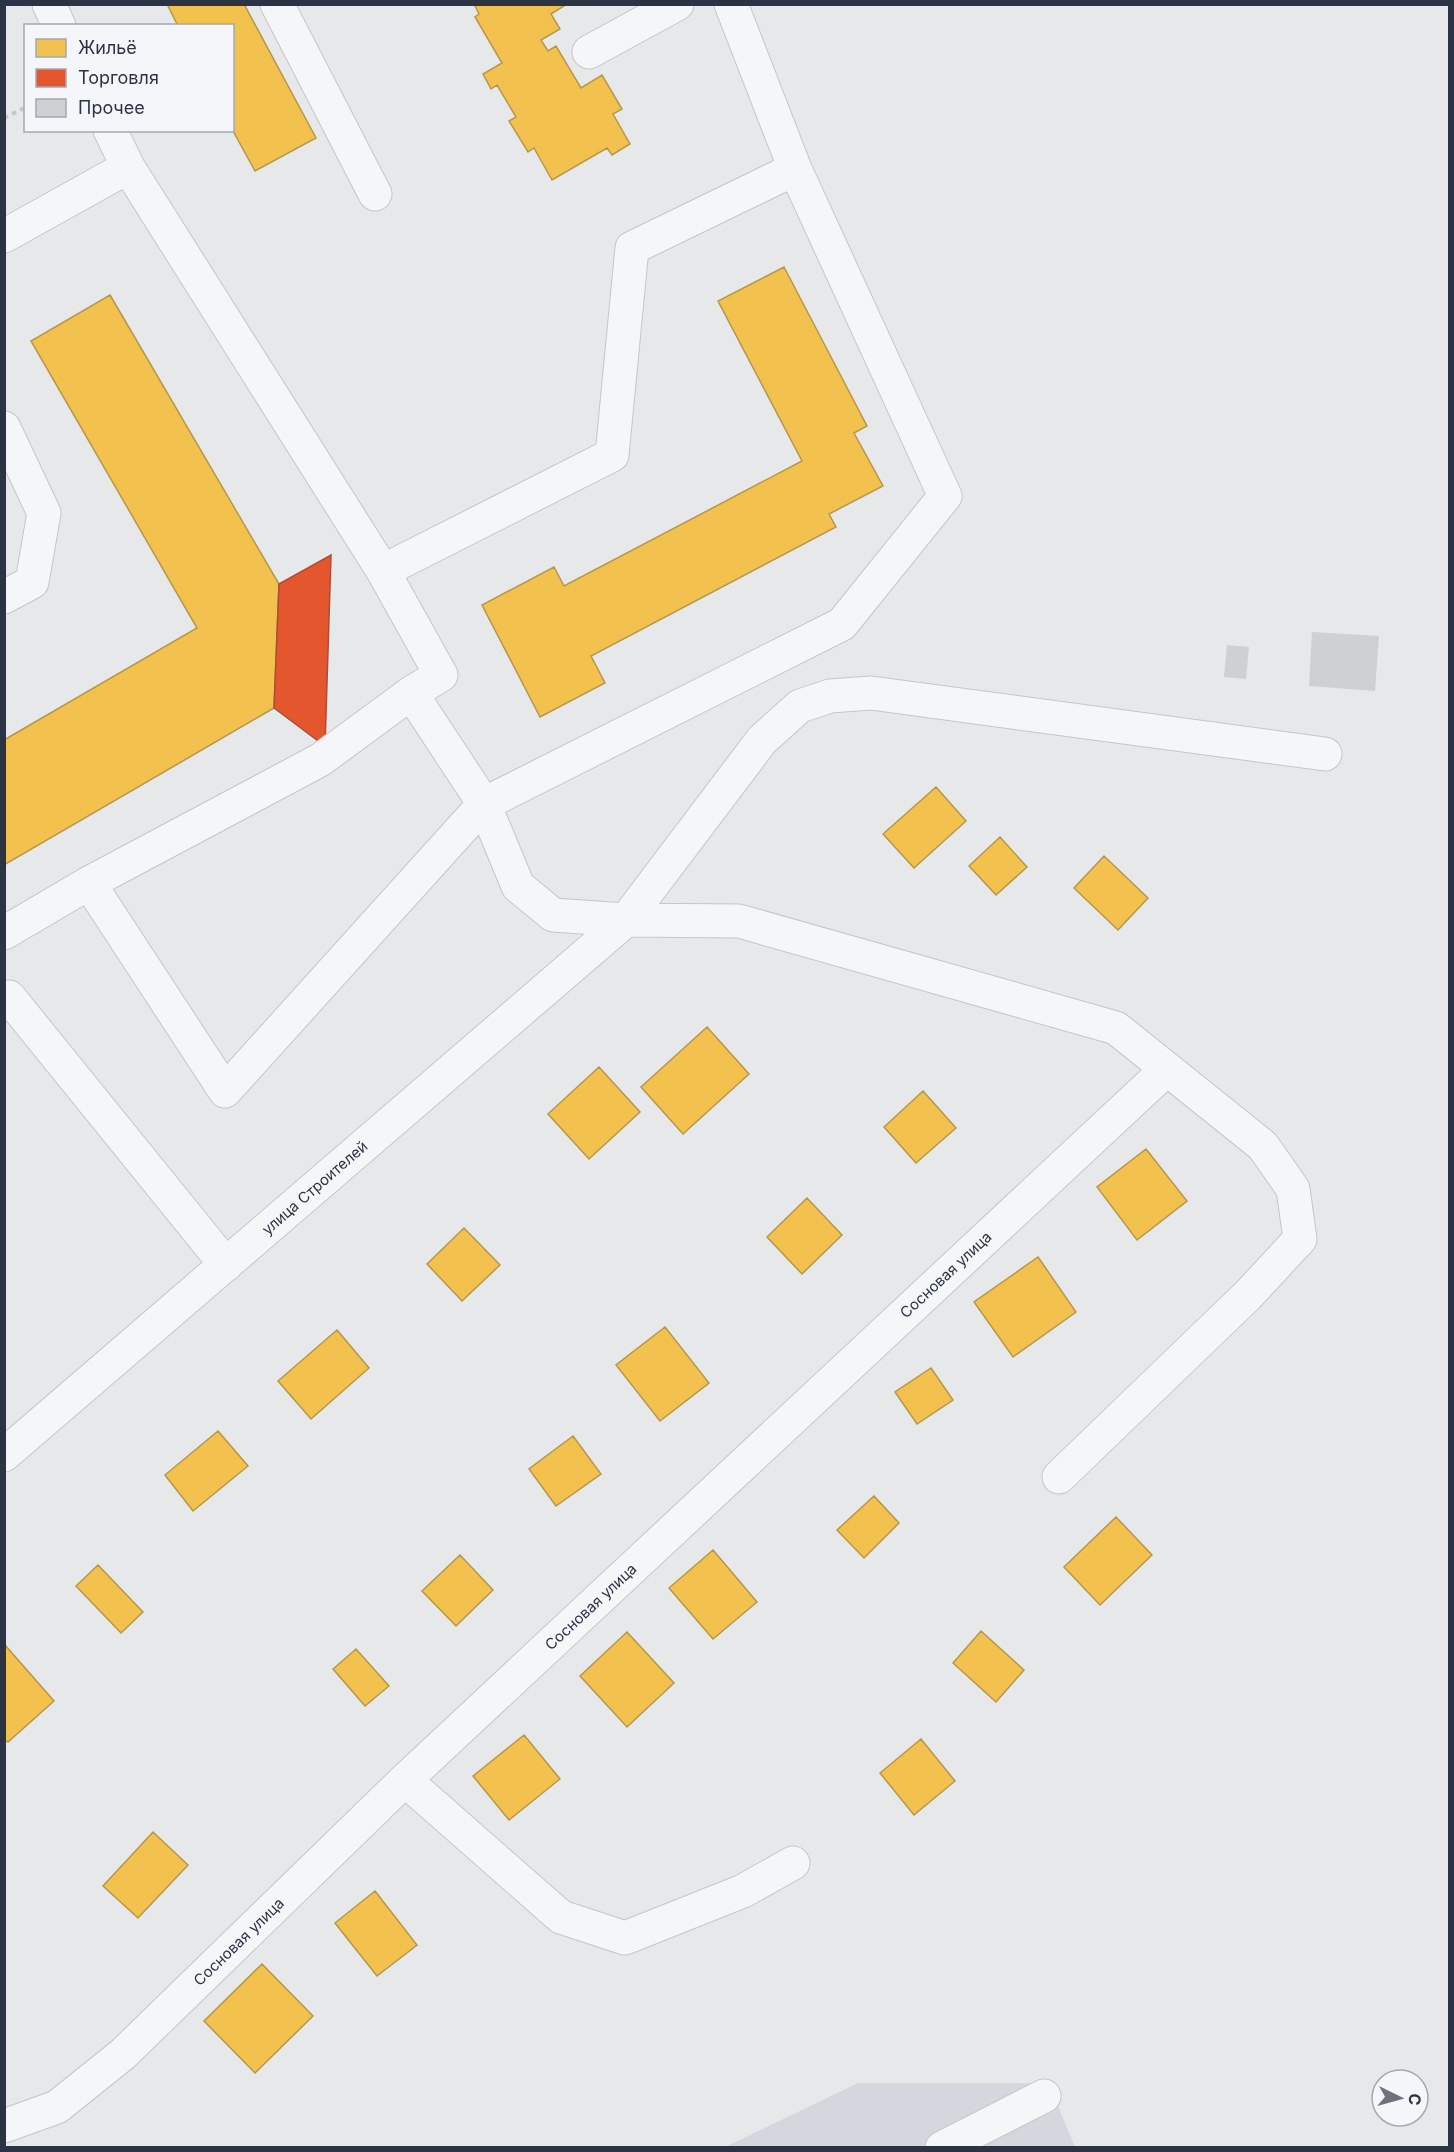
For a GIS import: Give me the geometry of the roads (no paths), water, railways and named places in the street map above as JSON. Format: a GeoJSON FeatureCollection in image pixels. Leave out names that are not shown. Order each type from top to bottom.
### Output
{"type":"FeatureCollection","features":[{"type":"Feature","properties":{"kind":"street"},"geometry":{"type":"LineString","coordinates":[[49,4],[58,24]]}},
{"type":"Feature","properties":{"kind":"street"},"geometry":{"type":"LineString","coordinates":[[277,4],[375,194]]}},
{"type":"Feature","properties":{"kind":"street"},"geometry":{"type":"LineString","coordinates":[[589,52],[677,4]]}},
{"type":"Feature","properties":{"kind":"street"},"geometry":{"type":"LineString","coordinates":[[89,883],[225,1091],[484,804],[842,624],[945,496],[795,169],[731,4]]}},
{"type":"Feature","properties":{"kind":"street"},"geometry":{"type":"LineString","coordinates":[[4,933],[89,883],[320,759],[411,693],[441,675],[383,571],[129,167],[111,132]]}},
{"type":"Feature","properties":{"kind":"street"},"geometry":{"type":"LineString","coordinates":[[4,236],[129,167]]}},
{"type":"Feature","properties":{"kind":"street"},"geometry":{"type":"LineString","coordinates":[[383,571],[612,455],[632,248],[795,169]]}},
{"type":"Feature","properties":{"kind":"street"},"geometry":{"type":"LineString","coordinates":[[4,428],[44,513],[32,582],[4,597]]}},
{"type":"Feature","properties":{"kind":"street"},"geometry":{"type":"LineString","coordinates":[[411,693],[484,804],[518,886],[553,915],[626,920],[739,921],[1116,1028],[1263,1146],[1293,1189],[1300,1239],[1248,1295],[1059,1477]]}},
{"type":"Feature","properties":{"kind":"street","name":"улица Строителей"},"geometry":{"type":"LineString","coordinates":[[4,1455],[626,920],[762,740],[800,706],[830,696],[871,693],[1324,754]]}},
{"type":"Feature","properties":{"kind":"street"},"geometry":{"type":"LineString","coordinates":[[9,997],[226,1265]]}},
{"type":"Feature","properties":{"kind":"street","name":"Сосновая улица"},"geometry":{"type":"LineString","coordinates":[[4,2126],[57,2107],[123,2054],[405,1780],[1167,1069]]}},
{"type":"Feature","properties":{"kind":"street"},"geometry":{"type":"LineString","coordinates":[[405,1780],[561,1917],[625,1938],[743,1891],[793,1863]]}},
{"type":"Feature","properties":{"kind":"street"},"geometry":{"type":"LineString","coordinates":[[942,2148],[1044,2096]]}}]}
